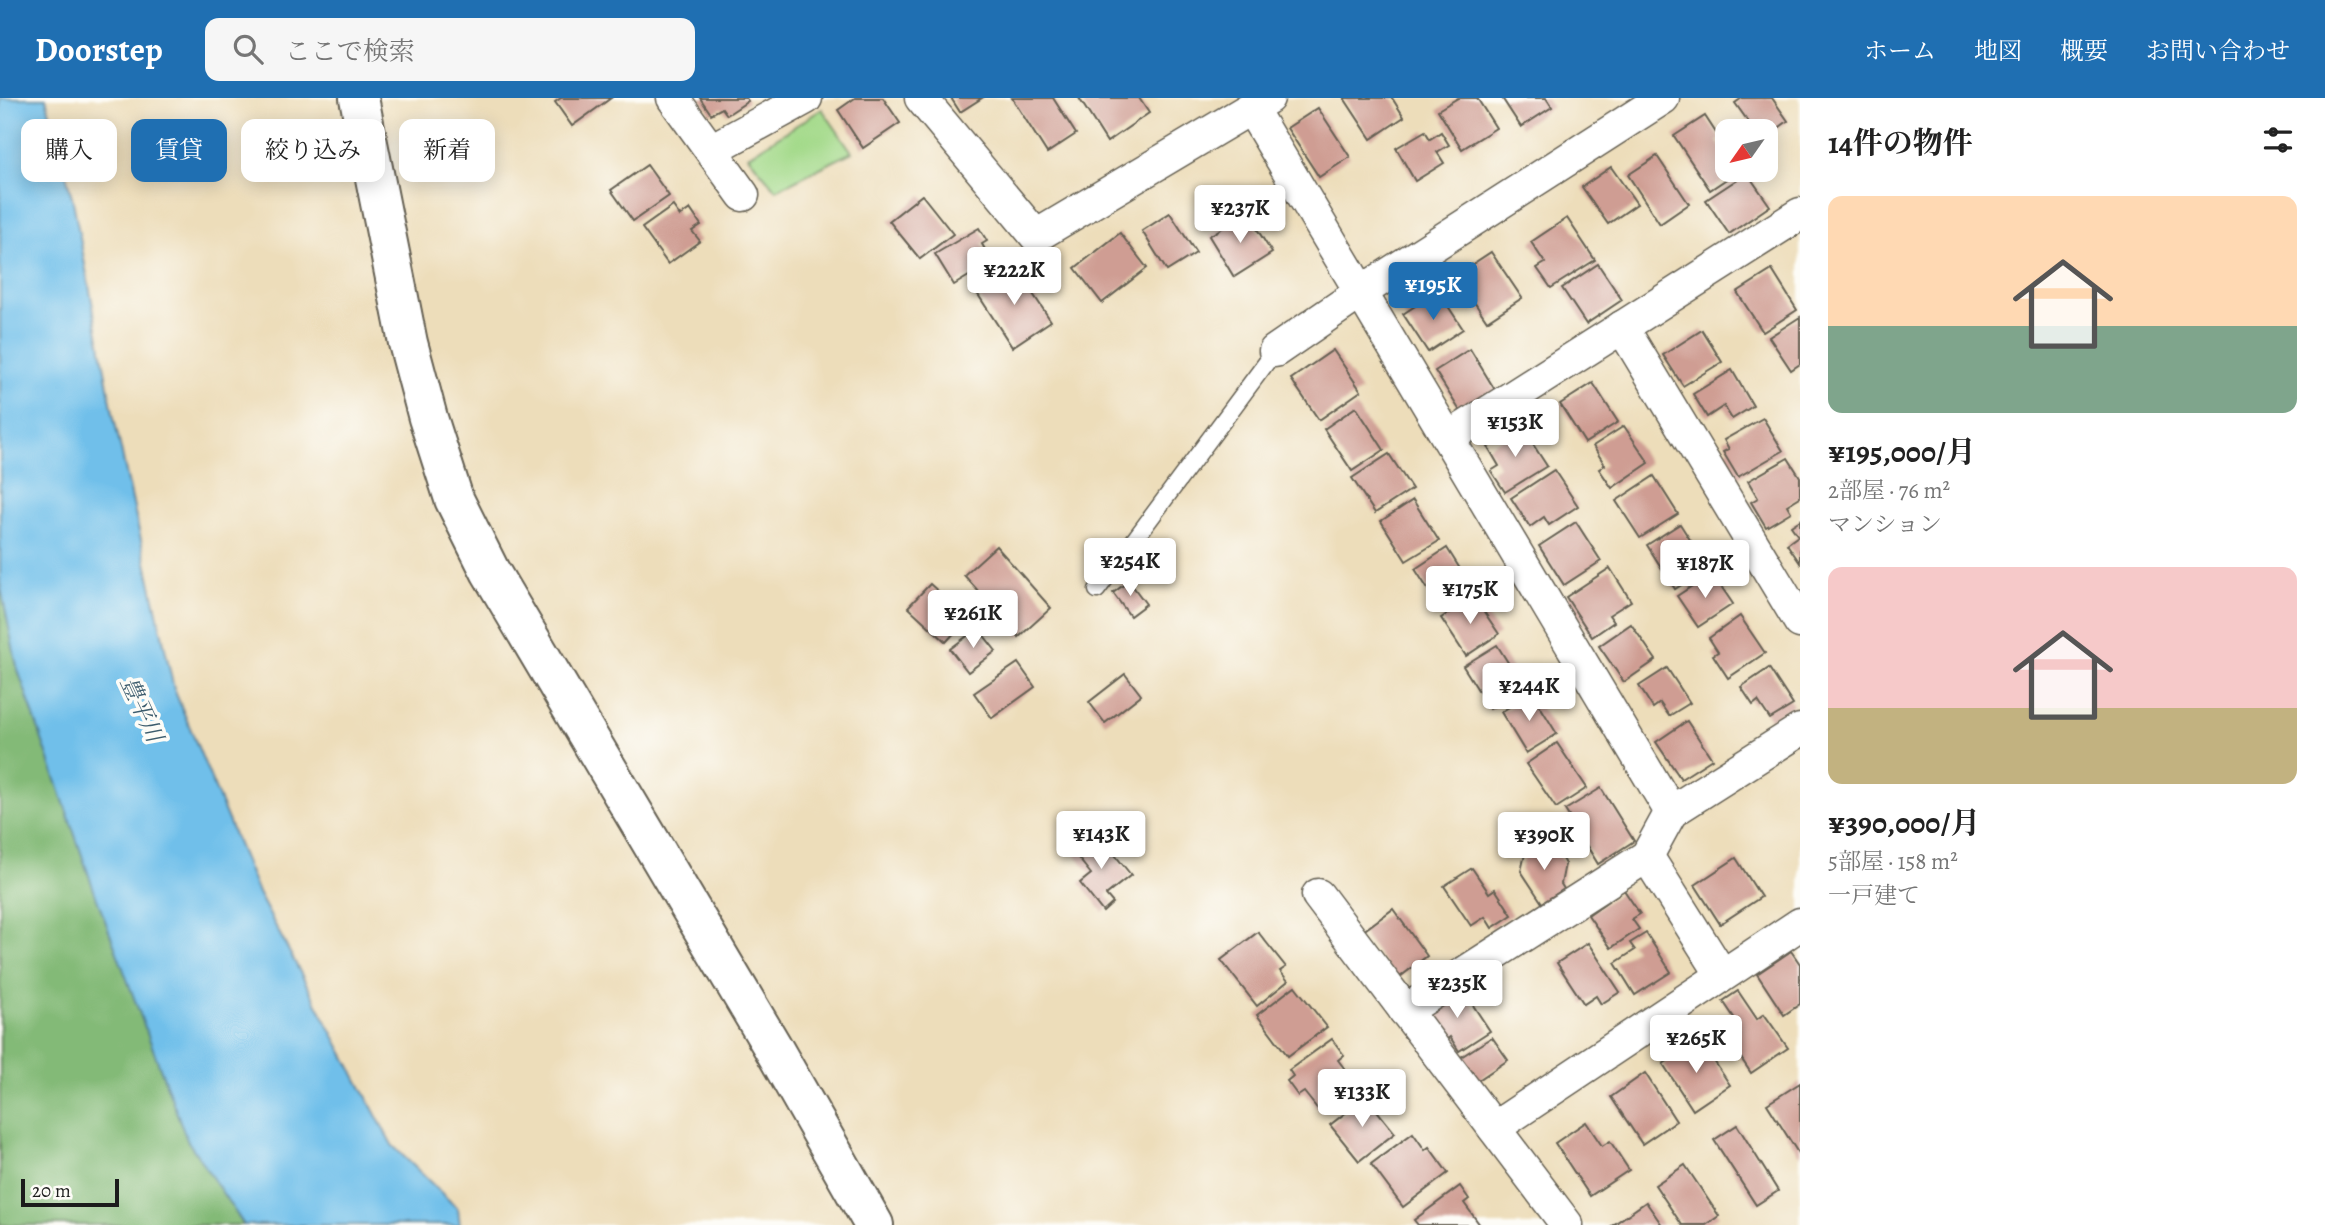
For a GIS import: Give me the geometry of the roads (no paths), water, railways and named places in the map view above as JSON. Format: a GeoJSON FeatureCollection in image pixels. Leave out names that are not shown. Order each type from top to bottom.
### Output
{"type":"FeatureCollection","features":[{"type":"Feature","properties":{"kind":"street"},"geometry":{"type":"LineString","coordinates":[[359,98],[408,343],[454,499],[490,571],[772,1046],[874,1225]]}},
{"type":"Feature","properties":{"kind":"street"},"geometry":{"type":"LineString","coordinates":[[673,98],[743,195]]}},
{"type":"Feature","properties":{"kind":"street"},"geometry":{"type":"LineString","coordinates":[[711,150],[806,98]]}},
{"type":"Feature","properties":{"kind":"street"},"geometry":{"type":"LineString","coordinates":[[921,98],[1036,236],[1259,103],[1361,292],[1671,813]]}},
{"type":"Feature","properties":{"kind":"street"},"geometry":{"type":"LineString","coordinates":[[1275,351],[1657,100]]}},
{"type":"Feature","properties":{"kind":"street"},"geometry":{"type":"LineString","coordinates":[[1448,438],[1800,214]]}},
{"type":"Feature","properties":{"kind":"street"},"geometry":{"type":"LineString","coordinates":[[1622,327],[1800,622]]}},
{"type":"Feature","properties":{"kind":"street"},"geometry":{"type":"LineString","coordinates":[[1405,1011],[1647,856],[1671,813],[1800,730]]}},
{"type":"Feature","properties":{"kind":"street"},"geometry":{"type":"LineString","coordinates":[[1647,856],[1723,975]]}},
{"type":"Feature","properties":{"kind":"street"},"geometry":{"type":"LineString","coordinates":[[1318,895],[1567,1225]]}},
{"type":"Feature","properties":{"kind":"street"},"geometry":{"type":"LineString","coordinates":[[1493,1128],[1800,924]]}},
{"type":"Feature","properties":{"kind":"lane"},"geometry":{"type":"LineString","coordinates":[[1097,590],[1275,351]]}},
{"type":"Feature","properties":{"kind":"water","name":"豊平川"},"geometry":{"type":"Polygon","coordinates":[[[0,98],[46,98],[52,119],[21,119],[21,182],[68,182],[114,418],[174,689],[258,893],[392,1145],[458,1209],[460,1225],[244,1225],[187,1140],[97,899],[17,667],[0,584],[0,98]]]}}]}
